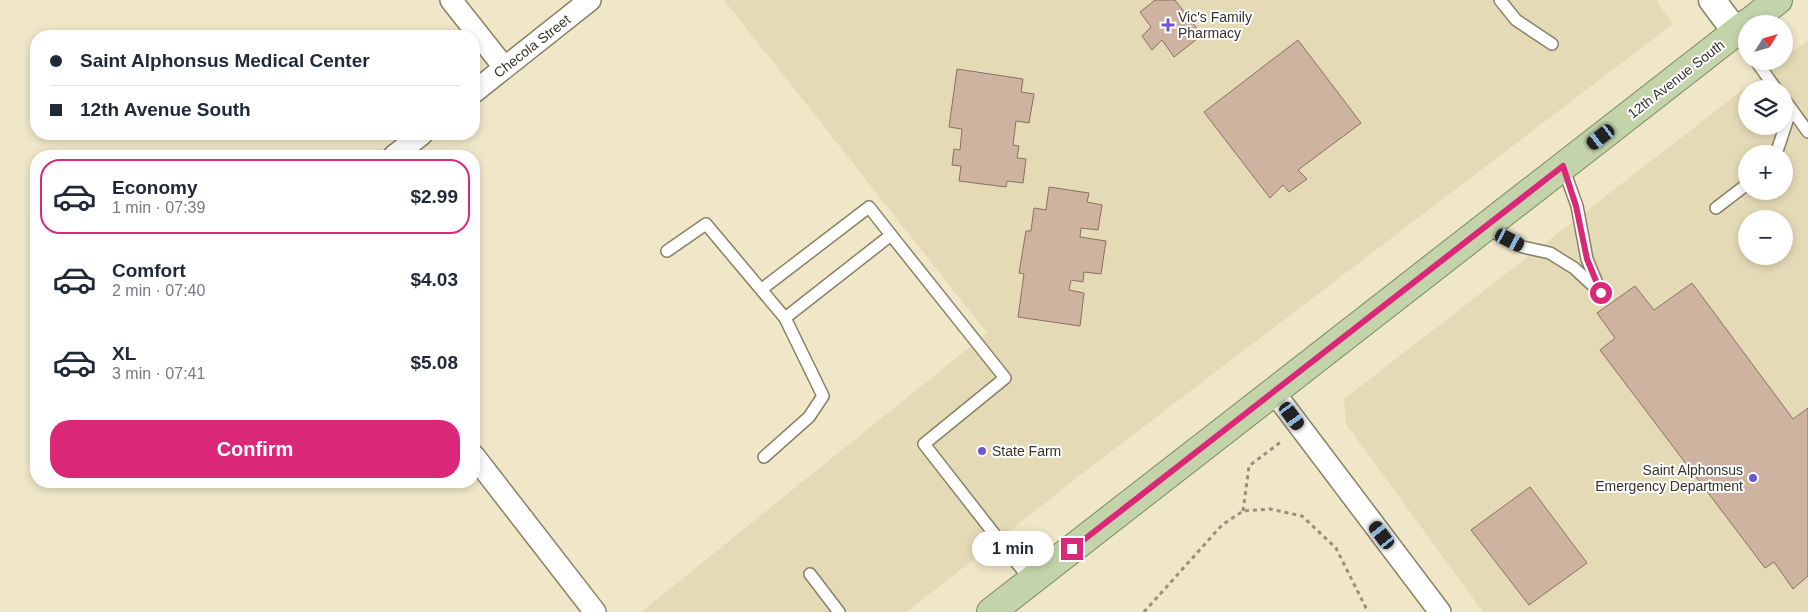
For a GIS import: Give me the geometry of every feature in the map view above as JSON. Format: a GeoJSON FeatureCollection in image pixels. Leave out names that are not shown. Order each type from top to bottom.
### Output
{"type":"FeatureCollection","features":[{"type":"Feature","properties":{"kind":"main road","name":"12th Avenue South"},"geometry":{"type":"LineString","coordinates":[[1760,15],[1778,0]]}},
{"type":"Feature","properties":{"kind":"main road","name":"12th Avenue South"},"geometry":{"type":"LineString","coordinates":[[991,612],[1484,227],[1738,34]]}},
{"type":"Feature","properties":{"kind":"street"},"geometry":{"type":"LineString","coordinates":[[451,0],[475,30]]}},
{"type":"Feature","properties":{"kind":"street","name":"Checola Street"},"geometry":{"type":"LineString","coordinates":[[480,87],[590,0]]}},
{"type":"Feature","properties":{"kind":"street"},"geometry":{"type":"LineString","coordinates":[[1712,0],[1738,25]]}},
{"type":"Feature","properties":{"kind":"street"},"geometry":{"type":"LineString","coordinates":[[480,37],[504,67]]}},
{"type":"Feature","properties":{"kind":"street"},"geometry":{"type":"LineString","coordinates":[[402,150],[414,140]]}},
{"type":"Feature","properties":{"kind":"street"},"geometry":{"type":"LineString","coordinates":[[1273,391],[1440,612]]}},
{"type":"Feature","properties":{"kind":"street"},"geometry":{"type":"LineString","coordinates":[[480,464],[595,612]]}},
{"type":"Feature","properties":{"kind":"lane"},"geometry":{"type":"LineString","coordinates":[[1500,0],[1516,20],[1552,44]]}},
{"type":"Feature","properties":{"kind":"lane"},"geometry":{"type":"LineString","coordinates":[[1793,111],[1808,132]]}},
{"type":"Feature","properties":{"kind":"lane"},"geometry":{"type":"LineString","coordinates":[[1484,227],[1523,247],[1550,253],[1574,268],[1601,293],[1587,259],[1576,206],[1563,166]]}},
{"type":"Feature","properties":{"kind":"lane"},"geometry":{"type":"LineString","coordinates":[[1716,208],[1738,191]]}},
{"type":"Feature","properties":{"kind":"lane"},"geometry":{"type":"LineString","coordinates":[[762,289],[869,207],[1005,378],[924,444],[1030,581]]}},
{"type":"Feature","properties":{"kind":"lane"},"geometry":{"type":"LineString","coordinates":[[667,251],[706,224],[785,318],[823,396],[809,417],[764,457]]}},
{"type":"Feature","properties":{"kind":"lane"},"geometry":{"type":"LineString","coordinates":[[785,318],[891,235]]}},
{"type":"Feature","properties":{"kind":"lane"},"geometry":{"type":"LineString","coordinates":[[810,574],[840,612]]}},
{"type":"Feature","properties":{"kind":"path"},"geometry":{"type":"LineString","coordinates":[[1243,511],[1249,466],[1301,428]]}},
{"type":"Feature","properties":{"kind":"path"},"geometry":{"type":"LineString","coordinates":[[1144,612],[1222,525],[1243,511],[1270,509],[1302,516],[1336,548],[1368,612]]}},
{"type":"Feature","properties":{"kind":"shaded area"},"geometry":{"type":"Polygon","coordinates":[[[724,0],[1656,0],[1673,24],[1092,466],[907,612],[641,612],[987,333],[724,0]]]}},
{"type":"Feature","properties":{"kind":"shaded area"},"geometry":{"type":"Polygon","coordinates":[[[1808,40],[1808,612],[1483,612],[1346,424],[1344,399],[1738,94],[1738,135],[1793,135],[1793,80],[1755,80],[1768,70],[1793,70],[1793,51],[1808,40]]]}},
{"type":"Feature","properties":{"kind":"building"},"geometry":{"type":"Polygon","coordinates":[[[1155,0],[1175,0],[1202,35],[1174,57],[1162,40],[1152,50],[1142,36],[1151,27],[1140,12],[1155,0]]]}},
{"type":"Feature","properties":{"kind":"building"},"geometry":{"type":"Polygon","coordinates":[[[1298,40],[1361,123],[1298,170],[1307,179],[1289,192],[1283,185],[1270,198],[1204,112],[1298,40]]]}},
{"type":"Feature","properties":{"kind":"building"},"geometry":{"type":"Polygon","coordinates":[[[957,69],[1023,79],[1021,92],[1034,94],[1029,123],[1016,121],[1013,145],[1019,146],[1017,158],[1026,159],[1023,183],[1007,181],[1006,187],[959,181],[961,166],[952,165],[954,149],[960,150],[962,129],[949,127],[957,69]]]}},
{"type":"Feature","properties":{"kind":"building"},"geometry":{"type":"Polygon","coordinates":[[[1049,187],[1089,193],[1087,202],[1102,205],[1098,230],[1081,228],[1080,237],[1106,241],[1101,274],[1084,272],[1083,282],[1071,280],[1069,290],[1084,293],[1080,326],[1018,317],[1024,274],[1019,273],[1026,231],[1031,231],[1034,208],[1046,210],[1049,187]]]}},
{"type":"Feature","properties":{"kind":"building","name":"Saint Alphonsus Emergency Department"},"geometry":{"type":"Polygon","coordinates":[[[1692,283],[1793,419],[1808,408],[1808,576],[1793,589],[1774,562],[1765,568],[1600,350],[1615,338],[1597,313],[1635,286],[1654,310],[1692,283]]]}},
{"type":"Feature","properties":{"kind":"building"},"geometry":{"type":"Polygon","coordinates":[[[1530,487],[1587,563],[1529,605],[1471,530],[1530,487]]]}},
{"type":"Feature","properties":{"kind":"place","name":"Vic's Family Pharmacy"},"geometry":{"type":"Point","coordinates":[1168,25]}},
{"type":"Feature","properties":{"kind":"place","name":"State Farm"},"geometry":{"type":"Point","coordinates":[982,451]}},
{"type":"Feature","properties":{"kind":"place","name":"Saint Alphonsus Emergency Department"},"geometry":{"type":"Point","coordinates":[1753,478]}},
{"type":"Feature","properties":{"kind":"route"},"geometry":{"type":"LineString","coordinates":[[1072,549],[1563,166],[1576,206],[1579,228],[1587,259],[1601,293]]}}]}
